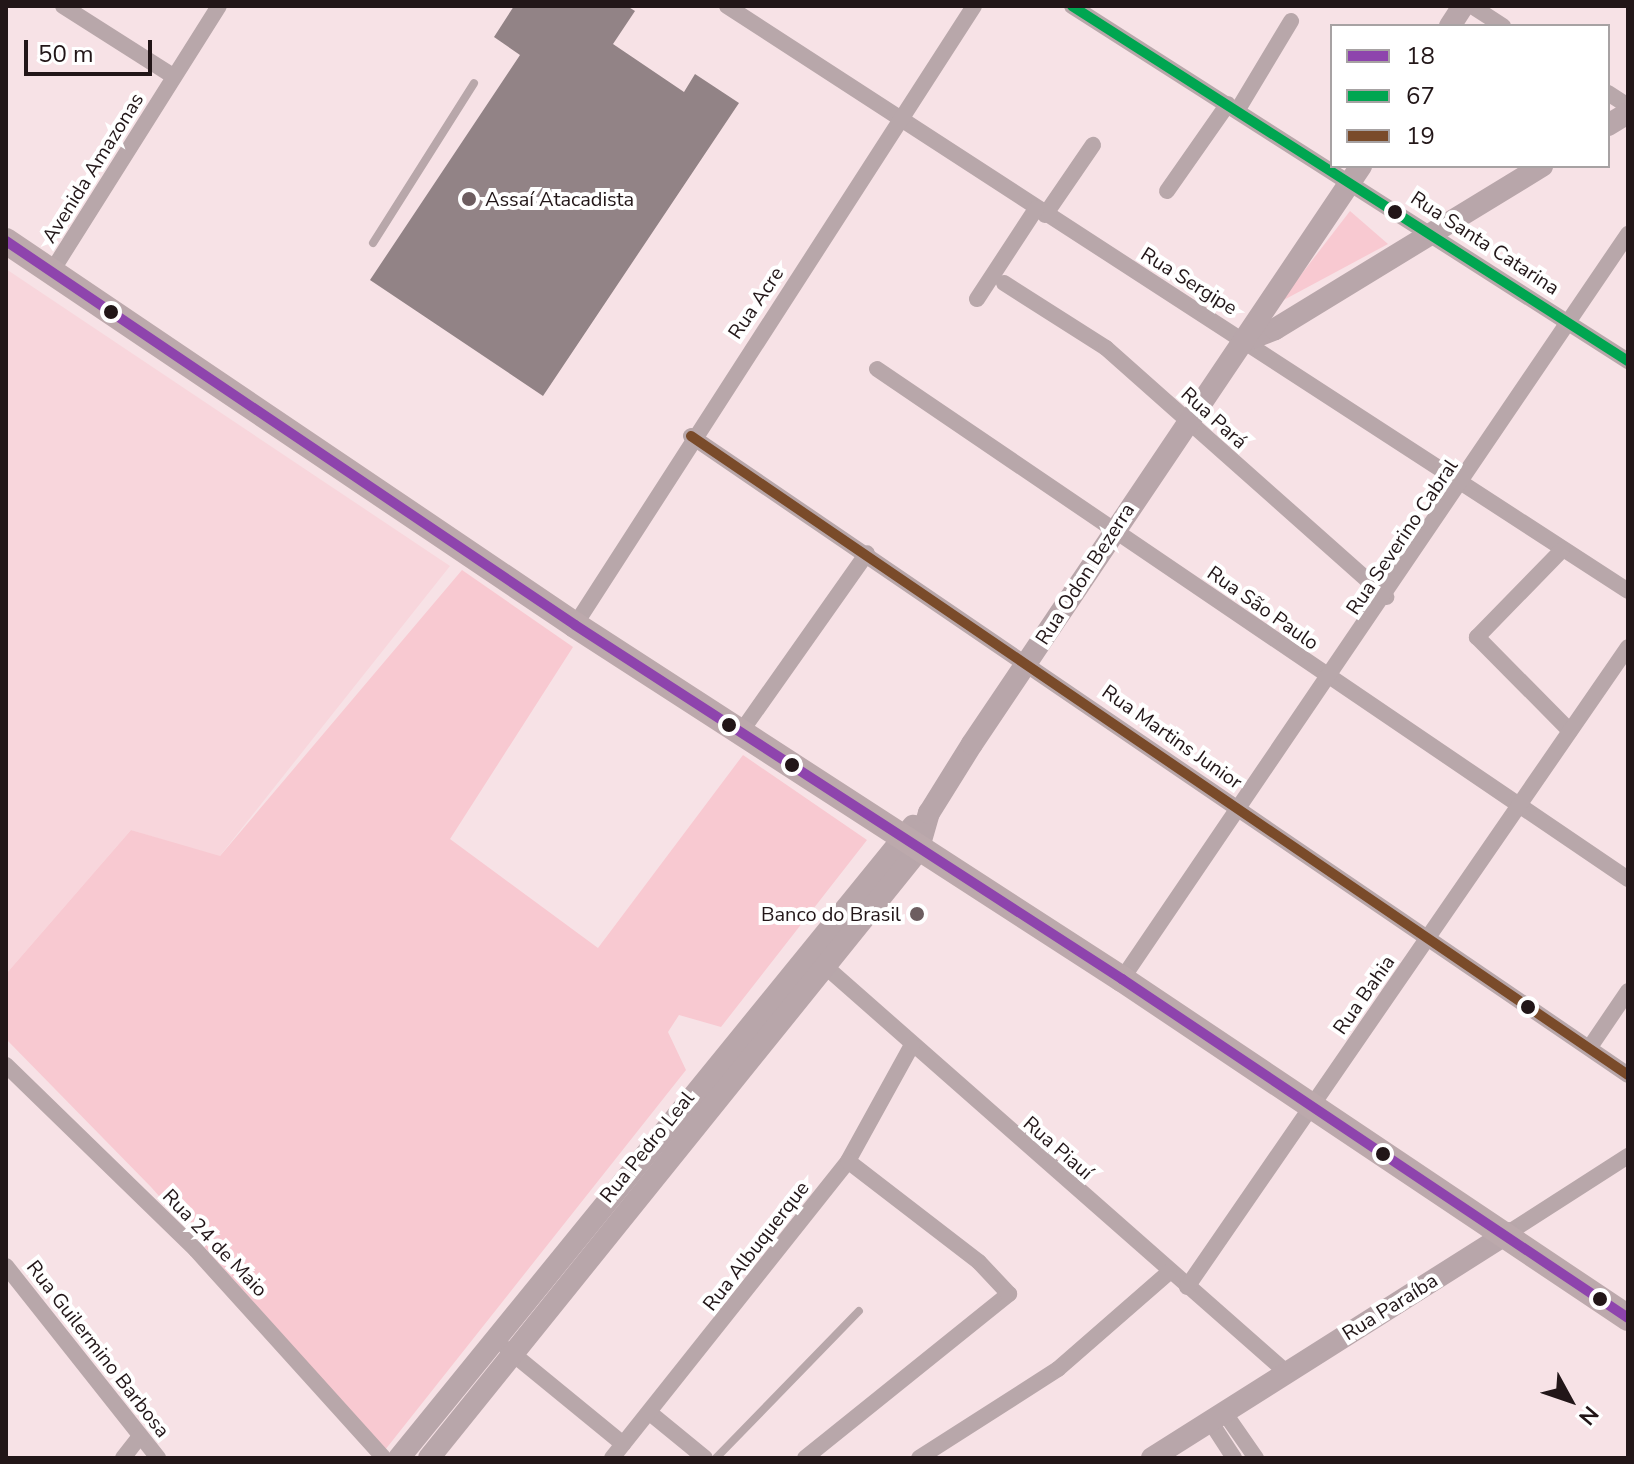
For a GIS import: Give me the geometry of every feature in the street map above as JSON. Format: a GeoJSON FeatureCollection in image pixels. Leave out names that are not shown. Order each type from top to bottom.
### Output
{"type":"FeatureCollection","features":[{"type":"Feature","properties":{"kind":"main road"},"geometry":{"type":"LineString","coordinates":[[1451,24],[1463,6]]}},
{"type":"Feature","properties":{"kind":"main road"},"geometry":{"type":"LineString","coordinates":[[1610,124],[1628,113]]}},
{"type":"Feature","properties":{"kind":"main road"},"geometry":{"type":"LineString","coordinates":[[1247,340],[1275,329],[1539,168]]}},
{"type":"Feature","properties":{"kind":"main road","name":"Rua Odon Bezerra"},"geometry":{"type":"LineString","coordinates":[[908,844],[1187,419],[1247,340],[1356,173]]}},
{"type":"Feature","properties":{"kind":"main road"},"geometry":{"type":"LineString","coordinates":[[6,241],[575,625],[743,729],[908,844],[1122,979],[1311,1108],[1508,1233],[1628,1318]]}},
{"type":"Feature","properties":{"kind":"main road","name":"Rua Pedro Leal"},"geometry":{"type":"LineString","coordinates":[[429,1458],[816,958],[908,844]]}},
{"type":"Feature","properties":{"kind":"main road","name":"Rua Pedro Leal"},"geometry":{"type":"LineString","coordinates":[[399,1458],[494,1338],[816,958]]}},
{"type":"Feature","properties":{"kind":"main road","name":"Rua Paraíba"},"geometry":{"type":"LineString","coordinates":[[1152,1458],[1285,1371],[1508,1233]]}},
{"type":"Feature","properties":{"kind":"street"},"geometry":{"type":"LineString","coordinates":[[63,6],[173,76]]}},
{"type":"Feature","properties":{"kind":"street","name":"Avenida Amazonas"},"geometry":{"type":"LineString","coordinates":[[52,271],[219,6]]}},
{"type":"Feature","properties":{"kind":"street","name":"Rua Sergipe"},"geometry":{"type":"LineString","coordinates":[[727,6],[1040,212],[1247,340],[1628,591]]}},
{"type":"Feature","properties":{"kind":"street","name":"Rua Acre"},"geometry":{"type":"LineString","coordinates":[[575,625],[691,436],[903,119],[974,6]]}},
{"type":"Feature","properties":{"kind":"street","name":"Rua Santa Catarina"},"geometry":{"type":"LineString","coordinates":[[1072,6],[1232,107],[1330,159]]}},
{"type":"Feature","properties":{"kind":"street"},"geometry":{"type":"LineString","coordinates":[[1472,6],[1500,24]]}},
{"type":"Feature","properties":{"kind":"street"},"geometry":{"type":"LineString","coordinates":[[1167,191],[1232,107],[1291,21]]}},
{"type":"Feature","properties":{"kind":"street"},"geometry":{"type":"LineString","coordinates":[[1610,94],[1628,106]]}},
{"type":"Feature","properties":{"kind":"street"},"geometry":{"type":"LineString","coordinates":[[977,299],[1093,145]]}},
{"type":"Feature","properties":{"kind":"street","name":"Rua Santa Catarina"},"geometry":{"type":"LineString","coordinates":[[1356,173],[1434,233],[1628,361]]}},
{"type":"Feature","properties":{"kind":"street","name":"Rua Severino Cabral"},"geometry":{"type":"LineString","coordinates":[[1122,979],[1386,597],[1628,234]]}},
{"type":"Feature","properties":{"kind":"street","name":"Rua Pará"},"geometry":{"type":"LineString","coordinates":[[1004,283],[1096,341],[1386,597]]}},
{"type":"Feature","properties":{"kind":"street","name":"Rua São Paulo"},"geometry":{"type":"LineString","coordinates":[[877,369],[1628,879]]}},
{"type":"Feature","properties":{"kind":"street","name":"Rua Martins Junior"},"geometry":{"type":"LineString","coordinates":[[691,436],[1029,661],[1426,940],[1628,1075]]}},
{"type":"Feature","properties":{"kind":"street"},"geometry":{"type":"LineString","coordinates":[[1562,550],[1477,637],[1570,731]]}},
{"type":"Feature","properties":{"kind":"street"},"geometry":{"type":"LineString","coordinates":[[743,729],[867,553]]}},
{"type":"Feature","properties":{"kind":"street","name":"Rua Bahia"},"geometry":{"type":"LineString","coordinates":[[1187,1287],[1628,647]]}},
{"type":"Feature","properties":{"kind":"street","name":"Rua Piauí"},"geometry":{"type":"LineString","coordinates":[[816,958],[1285,1371]]}},
{"type":"Feature","properties":{"kind":"street"},"geometry":{"type":"LineString","coordinates":[[1590,1047],[1628,991]]}},
{"type":"Feature","properties":{"kind":"street","name":"Rua Albuquerque"},"geometry":{"type":"LineString","coordinates":[[612,1458],[848,1161],[912,1045]]}},
{"type":"Feature","properties":{"kind":"street","name":"Rua 24 de Maio"},"geometry":{"type":"LineString","coordinates":[[6,1065],[196,1250],[384,1458]]}},
{"type":"Feature","properties":{"kind":"street","name":"Rua Paraíba"},"geometry":{"type":"LineString","coordinates":[[1508,1233],[1628,1156]]}},
{"type":"Feature","properties":{"kind":"street"},"geometry":{"type":"LineString","coordinates":[[805,1458],[1009,1294],[979,1262],[848,1161]]}},
{"type":"Feature","properties":{"kind":"street","name":"Rua Guilermino Barbosa"},"geometry":{"type":"LineString","coordinates":[[6,1266],[158,1458]]}},
{"type":"Feature","properties":{"kind":"street"},"geometry":{"type":"LineString","coordinates":[[919,1458],[1058,1369],[1169,1272]]}},
{"type":"Feature","properties":{"kind":"street"},"geometry":{"type":"LineString","coordinates":[[494,1338],[623,1444]]}},
{"type":"Feature","properties":{"kind":"street"},"geometry":{"type":"LineString","coordinates":[[650,1413],[705,1458]]}},
{"type":"Feature","properties":{"kind":"street"},"geometry":{"type":"LineString","coordinates":[[1217,1416],[1234,1458]]}},
{"type":"Feature","properties":{"kind":"street"},"geometry":{"type":"LineString","coordinates":[[1217,1416],[1256,1458]]}},
{"type":"Feature","properties":{"kind":"street"},"geometry":{"type":"LineString","coordinates":[[123,1458],[140,1436]]}},
{"type":"Feature","properties":{"kind":"lane"},"geometry":{"type":"LineString","coordinates":[[373,243],[474,83]]}},
{"type":"Feature","properties":{"kind":"lane"},"geometry":{"type":"LineString","coordinates":[[716,1458],[859,1311]]}},
{"type":"Feature","properties":{"kind":"shaded area"},"geometry":{"type":"Polygon","coordinates":[[[1350,211],[1388,244],[1280,302],[1350,211]]]}},
{"type":"Feature","properties":{"kind":"shaded area"},"geometry":{"type":"Polygon","coordinates":[[[6,269],[450,566],[219,857],[131,830],[6,974],[6,269]]]}},
{"type":"Feature","properties":{"kind":"shaded area"},"geometry":{"type":"Polygon","coordinates":[[[462,570],[573,647],[450,839],[598,948],[743,755],[867,840],[721,1027],[679,1015],[668,1032],[686,1070],[385,1450],[151,1187],[6,1039],[6,974],[131,830],[220,856],[462,570]]]}},
{"type":"Feature","properties":{"kind":"building"},"geometry":{"type":"Polygon","coordinates":[[[514,6],[627,6],[635,11],[613,44],[684,92],[695,74],[739,103],[543,396],[370,280],[520,55],[494,37],[514,6]]]}},
{"type":"Feature","properties":{"kind":"transit line","name":"67"},"geometry":{"type":"LineString","coordinates":[[1072,6],[1628,361]]}},
{"type":"Feature","properties":{"kind":"transit line","name":"18"},"geometry":{"type":"LineString","coordinates":[[6,241],[575,625],[1122,979],[1628,1318]]}},
{"type":"Feature","properties":{"kind":"transit line","name":"19"},"geometry":{"type":"LineString","coordinates":[[691,436],[1628,1075]]}},
{"type":"Feature","properties":{"kind":"place","name":"Assaí Atacadista"},"geometry":{"type":"Point","coordinates":[469,199]}},
{"type":"Feature","properties":{"kind":"place","name":"Banco do Brasil"},"geometry":{"type":"Point","coordinates":[917,914]}}]}
